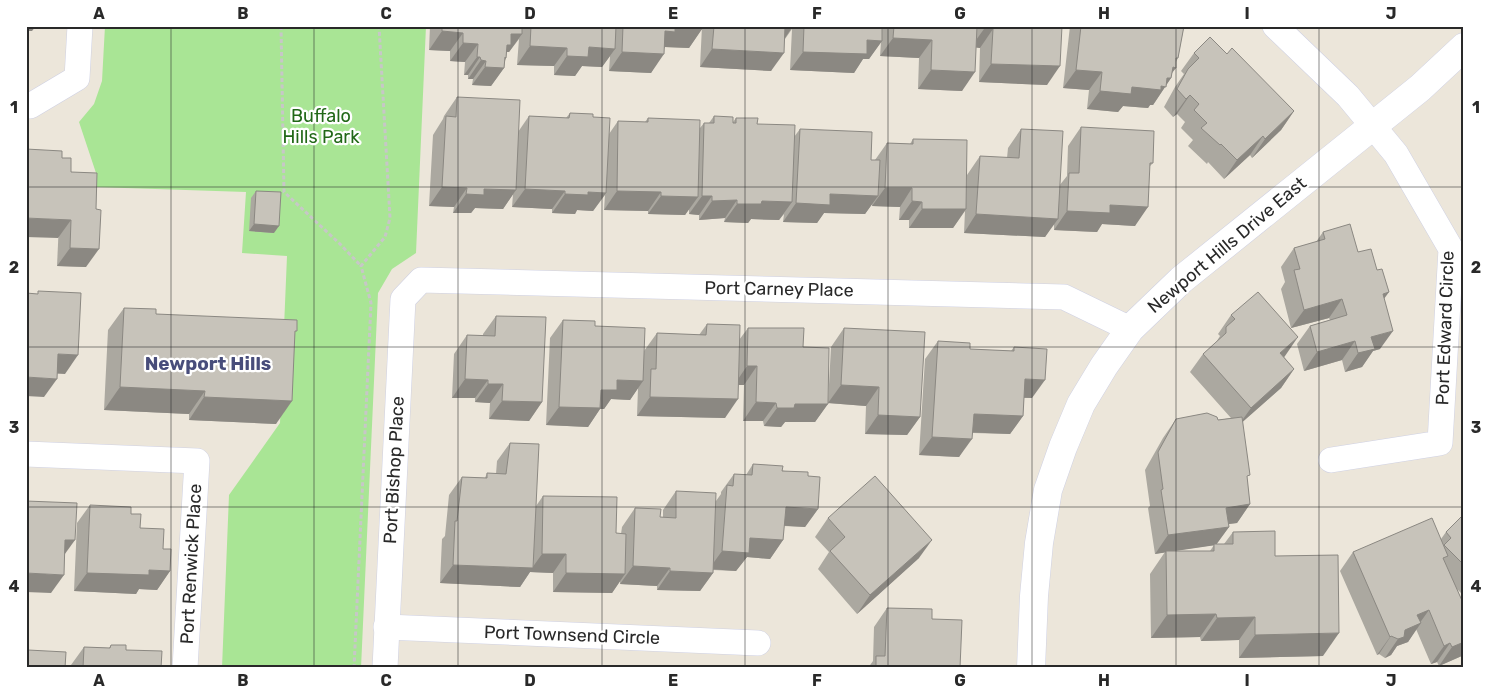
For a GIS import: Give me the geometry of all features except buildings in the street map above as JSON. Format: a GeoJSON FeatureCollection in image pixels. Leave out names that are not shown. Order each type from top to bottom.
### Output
{"type":"FeatureCollection","features":[{"type":"Feature","properties":{"kind":"street"},"geometry":{"type":"LineString","coordinates":[[26,106],[30,106],[77,78],[80,26]]}},
{"type":"Feature","properties":{"kind":"street"},"geometry":{"type":"LineString","coordinates":[[1275,26],[1348,96],[1373,126]]}},
{"type":"Feature","properties":{"kind":"street","name":"Newport Hills Drive East"},"geometry":{"type":"LineString","coordinates":[[1031,668],[1038,543],[1048,490],[1063,446],[1081,404],[1104,366],[1130,330],[1181,280],[1373,126],[1443,68],[1464,47]]}},
{"type":"Feature","properties":{"kind":"street","name":"Port Edward Circle"},"geometry":{"type":"LineString","coordinates":[[1331,460],[1440,443],[1451,248],[1396,154],[1373,126]]}},
{"type":"Feature","properties":{"kind":"street","name":"Port Carney Place"},"geometry":{"type":"LineString","coordinates":[[421,280],[1064,296],[1130,330]]}},
{"type":"Feature","properties":{"kind":"street","name":"Port Bishop Place"},"geometry":{"type":"LineString","coordinates":[[385,668],[403,299],[421,280]]}},
{"type":"Feature","properties":{"kind":"street","name":"Port Renwick Place"},"geometry":{"type":"LineString","coordinates":[[26,454],[197,461],[185,668]]}},
{"type":"Feature","properties":{"kind":"street","name":"Port Townsend Circle"},"geometry":{"type":"LineString","coordinates":[[386,627],[758,643]]}},
{"type":"Feature","properties":{"kind":"path"},"geometry":{"type":"LineString","coordinates":[[282,26],[284,192],[361,266]]}},
{"type":"Feature","properties":{"kind":"green space","name":"Buffalo Hills Park"},"geometry":{"type":"Polygon","coordinates":[[[105,26],[426,26],[416,253],[392,269],[378,293],[361,668],[222,668],[229,495],[280,423],[287,256],[242,253],[246,192],[95,187],[96,173],[79,122],[94,104],[102,81],[105,26]]]}},
{"type":"Feature","properties":{"kind":"district","name":"Newport Hills"},"geometry":{"type":"Point","coordinates":[208,363]}}]}
